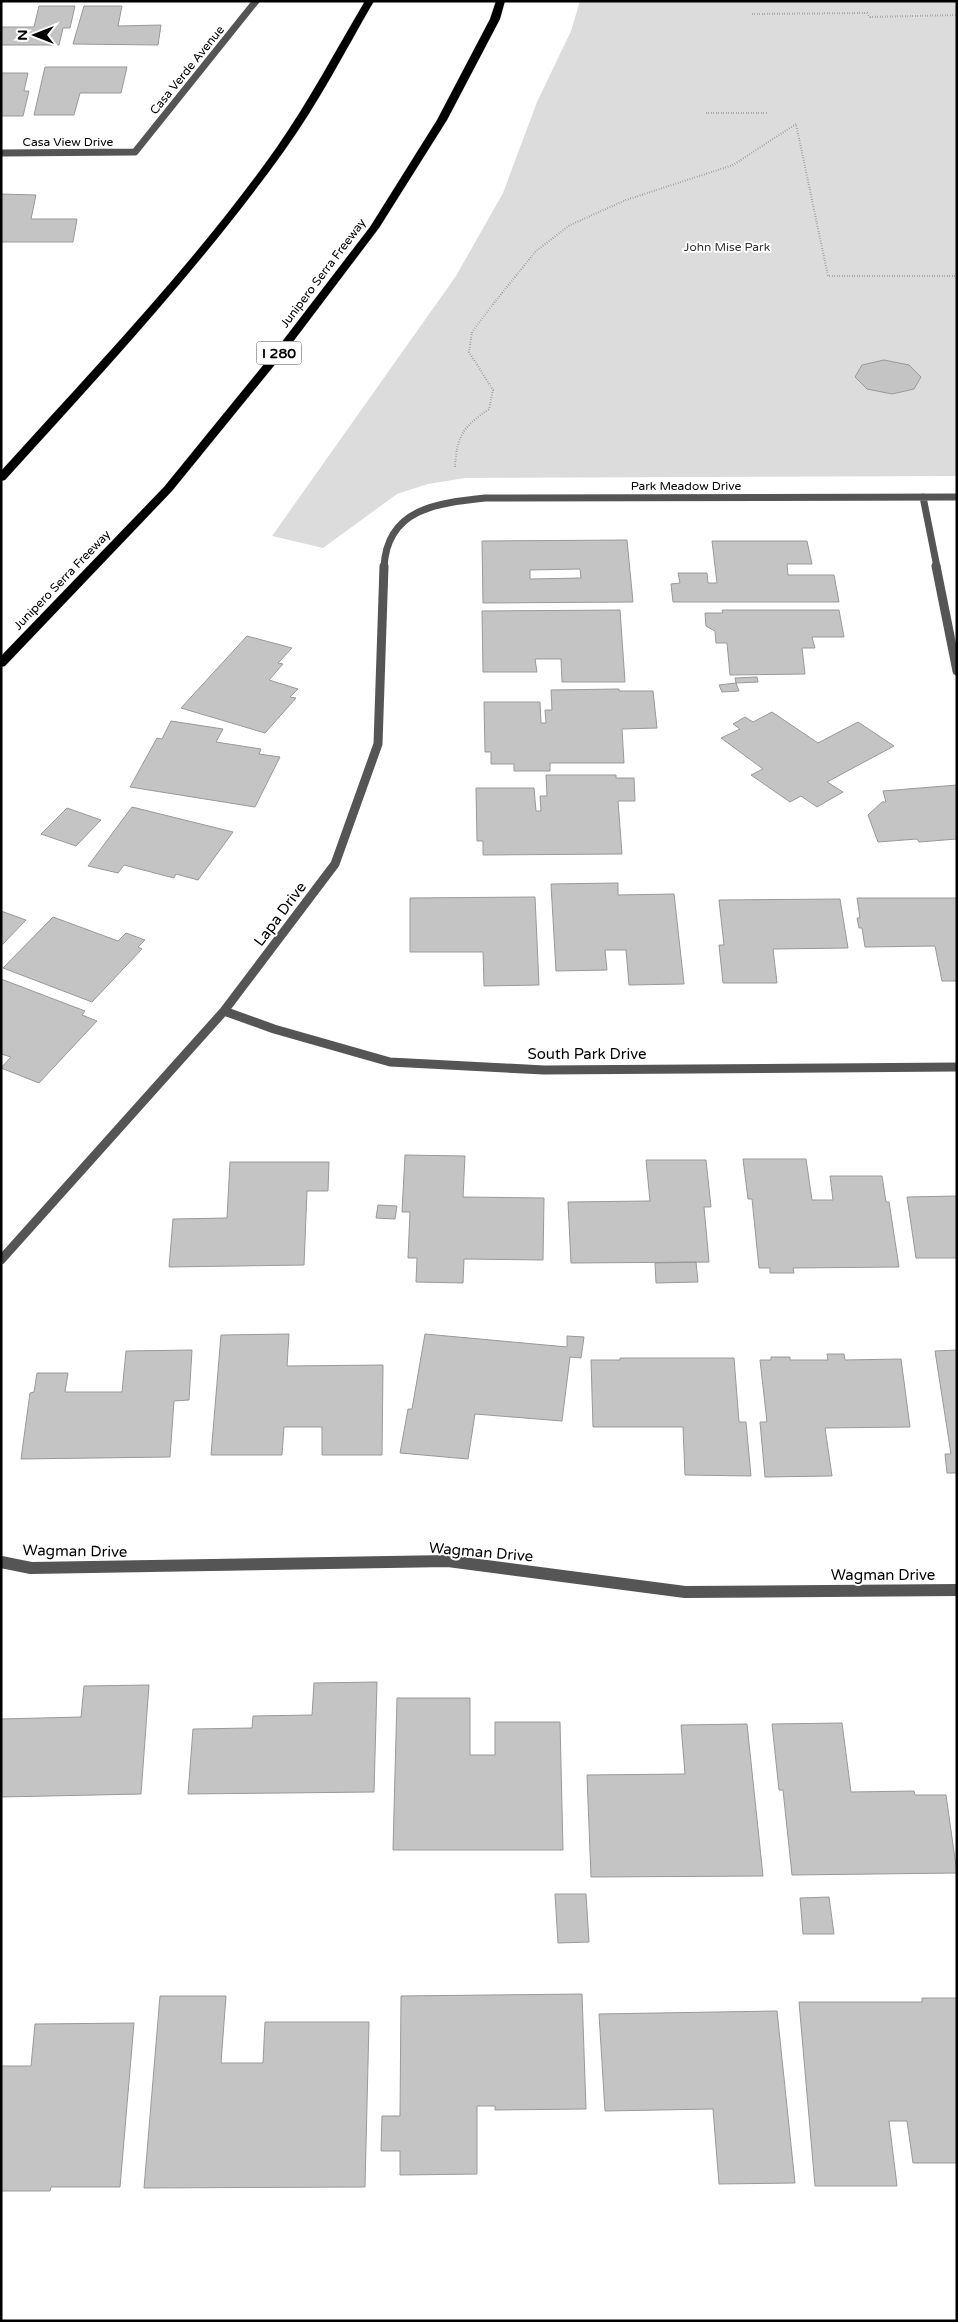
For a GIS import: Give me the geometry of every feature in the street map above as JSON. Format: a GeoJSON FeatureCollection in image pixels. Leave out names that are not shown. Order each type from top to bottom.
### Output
{"type":"FeatureCollection","features":[{"type":"Feature","properties":{"kind":"highway"},"geometry":{"type":"LineString","coordinates":[[1,478],[144,320],[239,204],[306,109],[370,1]]}},
{"type":"Feature","properties":{"kind":"highway","name":"Junipero Serra Freeway"},"geometry":{"type":"LineString","coordinates":[[1,663],[168,489],[282,349],[374,228],[442,120],[495,19],[501,1]]}},
{"type":"Feature","properties":{"kind":"street","name":"Casa Verde Avenue"},"geometry":{"type":"LineString","coordinates":[[135,152],[256,1]]}},
{"type":"Feature","properties":{"kind":"street","name":"Casa View Drive"},"geometry":{"type":"LineString","coordinates":[[1,153],[135,152]]}},
{"type":"Feature","properties":{"kind":"street"},"geometry":{"type":"LineString","coordinates":[[923,497],[957,671]]}},
{"type":"Feature","properties":{"kind":"street","name":"Park Meadow Drive"},"geometry":{"type":"LineString","coordinates":[[417,512],[450,501],[486,498],[957,497]]}},
{"type":"Feature","properties":{"kind":"street","name":"Lapa Drive"},"geometry":{"type":"LineString","coordinates":[[1,1260],[224,1011],[335,864],[378,744],[385,550],[394,529],[417,512]]}},
{"type":"Feature","properties":{"kind":"street","name":"South Park Drive"},"geometry":{"type":"LineString","coordinates":[[224,1011],[274,1029],[390,1062],[544,1070],[957,1067]]}},
{"type":"Feature","properties":{"kind":"street","name":"Wagman Drive"},"geometry":{"type":"LineString","coordinates":[[1,1562],[31,1568],[448,1561],[686,1592],[957,1590]]}},
{"type":"Feature","properties":{"kind":"path"},"geometry":{"type":"LineString","coordinates":[[752,14],[867,12],[870,17],[957,15]]}},
{"type":"Feature","properties":{"kind":"path"},"geometry":{"type":"LineString","coordinates":[[706,113],[768,113]]}},
{"type":"Feature","properties":{"kind":"path"},"geometry":{"type":"LineString","coordinates":[[455,475],[456,443],[467,423],[489,409],[493,390],[469,352],[472,332],[536,251],[570,225],[626,200],[733,165],[796,124],[828,276],[957,276]]}},
{"type":"Feature","properties":{"kind":"green space","name":"John Mise Park"},"geometry":{"type":"Polygon","coordinates":[[[580,1],[957,1],[957,476],[465,478],[428,484],[397,494],[323,548],[272,536],[456,276],[503,193],[537,102],[571,31],[580,1]]]}},
{"type":"Feature","properties":{"kind":"building"},"geometry":{"type":"Polygon","coordinates":[[[39,6],[75,6],[70,28],[63,28],[59,45],[1,45],[1,27],[34,27],[39,6]]]}},
{"type":"Feature","properties":{"kind":"building"},"geometry":{"type":"Polygon","coordinates":[[[84,6],[122,6],[118,26],[161,25],[158,45],[73,44],[84,6]]]}},
{"type":"Feature","properties":{"kind":"building"},"geometry":{"type":"Polygon","coordinates":[[[45,67],[127,67],[121,93],[80,93],[74,115],[34,115],[45,67]]]}},
{"type":"Feature","properties":{"kind":"building"},"geometry":{"type":"Polygon","coordinates":[[[1,73],[28,73],[24,91],[29,91],[23,116],[1,116],[1,73]]]}},
{"type":"Feature","properties":{"kind":"building"},"geometry":{"type":"Polygon","coordinates":[[[1,194],[36,195],[31,219],[77,219],[73,242],[1,242],[1,194]]]}},
{"type":"Feature","properties":{"kind":"building"},"geometry":{"type":"Polygon","coordinates":[[[884,360],[909,365],[921,377],[914,389],[892,394],[867,389],[855,377],[862,365],[884,360]]]}},
{"type":"Feature","properties":{"kind":"building"},"geometry":{"type":"Polygon","coordinates":[[[627,540],[633,602],[483,603],[482,541],[627,540]],[[580,569],[530,570],[530,579],[581,578],[580,569]]]}},
{"type":"Feature","properties":{"kind":"building"},"geometry":{"type":"Polygon","coordinates":[[[712,541],[807,541],[812,564],[787,564],[788,575],[834,575],[839,602],[673,602],[671,584],[680,583],[678,573],[707,573],[708,583],[717,583],[712,541]]]}},
{"type":"Feature","properties":{"kind":"building"},"geometry":{"type":"Polygon","coordinates":[[[620,610],[625,682],[562,682],[561,659],[535,659],[537,672],[483,672],[482,611],[620,610]]]}},
{"type":"Feature","properties":{"kind":"building"},"geometry":{"type":"Polygon","coordinates":[[[722,610],[839,610],[844,637],[812,637],[815,648],[802,648],[805,674],[730,675],[727,643],[716,643],[715,631],[706,626],[705,613],[723,613],[722,610]]]}},
{"type":"Feature","properties":{"kind":"building"},"geometry":{"type":"Polygon","coordinates":[[[247,636],[292,648],[278,663],[283,664],[269,680],[298,689],[290,697],[296,698],[265,733],[181,708],[247,636]]]}},
{"type":"Feature","properties":{"kind":"building"},"geometry":{"type":"Polygon","coordinates":[[[757,677],[758,682],[736,683],[735,678],[757,677]]]}},
{"type":"Feature","properties":{"kind":"building"},"geometry":{"type":"Polygon","coordinates":[[[736,683],[739,691],[722,692],[719,685],[736,683]]]}},
{"type":"Feature","properties":{"kind":"building"},"geometry":{"type":"Polygon","coordinates":[[[619,689],[619,691],[653,691],[657,728],[622,729],[624,763],[550,763],[550,771],[514,771],[514,764],[491,764],[491,752],[485,752],[484,702],[540,702],[541,723],[546,723],[545,710],[552,710],[551,690],[619,689]]]}},
{"type":"Feature","properties":{"kind":"building"},"geometry":{"type":"Polygon","coordinates":[[[772,712],[818,743],[858,722],[894,746],[827,782],[843,792],[817,807],[801,796],[790,802],[751,775],[763,769],[721,738],[740,729],[733,724],[745,717],[753,722],[772,712]]]}},
{"type":"Feature","properties":{"kind":"building"},"geometry":{"type":"Polygon","coordinates":[[[171,721],[223,729],[216,742],[261,749],[259,754],[280,757],[255,807],[130,787],[157,738],[162,739],[171,721]]]}},
{"type":"Feature","properties":{"kind":"building"},"geometry":{"type":"Polygon","coordinates":[[[546,775],[616,775],[616,778],[634,778],[635,801],[618,801],[622,854],[483,855],[483,841],[477,841],[476,788],[534,788],[536,811],[541,811],[540,796],[547,796],[546,775]]]}},
{"type":"Feature","properties":{"kind":"building"},"geometry":{"type":"Polygon","coordinates":[[[957,785],[957,839],[919,842],[917,839],[878,842],[868,815],[882,802],[886,802],[883,791],[957,785]]]}},
{"type":"Feature","properties":{"kind":"building"},"geometry":{"type":"Polygon","coordinates":[[[132,807],[233,832],[198,880],[176,874],[174,878],[124,865],[118,873],[88,866],[132,807]]]}},
{"type":"Feature","properties":{"kind":"building"},"geometry":{"type":"Polygon","coordinates":[[[67,808],[101,820],[76,846],[41,834],[67,808]]]}},
{"type":"Feature","properties":{"kind":"building"},"geometry":{"type":"Polygon","coordinates":[[[618,883],[618,895],[674,894],[684,984],[629,985],[626,950],[605,950],[607,970],[556,971],[551,884],[618,883]]]}},
{"type":"Feature","properties":{"kind":"building"},"geometry":{"type":"Polygon","coordinates":[[[535,897],[539,985],[484,986],[483,952],[410,952],[410,898],[535,897]]]}},
{"type":"Feature","properties":{"kind":"building"},"geometry":{"type":"Polygon","coordinates":[[[857,898],[957,898],[957,981],[942,981],[935,946],[865,947],[862,928],[859,928],[857,918],[860,918],[857,898]]]}},
{"type":"Feature","properties":{"kind":"building"},"geometry":{"type":"Polygon","coordinates":[[[840,899],[848,948],[773,949],[777,983],[723,983],[719,945],[724,945],[719,900],[840,899]]]}},
{"type":"Feature","properties":{"kind":"building"},"geometry":{"type":"Polygon","coordinates":[[[1,911],[26,920],[1,946],[1,911]]]}},
{"type":"Feature","properties":{"kind":"building"},"geometry":{"type":"Polygon","coordinates":[[[53,917],[118,941],[126,933],[145,940],[138,947],[142,949],[92,1002],[3,968],[53,917]]]}},
{"type":"Feature","properties":{"kind":"building"},"geometry":{"type":"Polygon","coordinates":[[[1,979],[85,1011],[82,1015],[97,1021],[39,1083],[1,1068],[11,1057],[1,1054],[1,979]]]}},
{"type":"Feature","properties":{"kind":"building"},"geometry":{"type":"Polygon","coordinates":[[[405,1155],[465,1156],[463,1197],[544,1198],[543,1260],[464,1259],[463,1283],[416,1282],[417,1258],[408,1258],[410,1212],[402,1212],[405,1155]]]}},
{"type":"Feature","properties":{"kind":"building"},"geometry":{"type":"Polygon","coordinates":[[[743,1159],[806,1159],[812,1200],[833,1200],[830,1176],[882,1176],[886,1202],[889,1202],[899,1267],[793,1268],[794,1273],[770,1273],[770,1268],[759,1268],[752,1199],[748,1199],[743,1159]]]}},
{"type":"Feature","properties":{"kind":"building"},"geometry":{"type":"Polygon","coordinates":[[[646,1160],[706,1160],[711,1207],[704,1207],[709,1262],[571,1263],[568,1202],[650,1201],[646,1160]]]}},
{"type":"Feature","properties":{"kind":"building"},"geometry":{"type":"Polygon","coordinates":[[[230,1162],[329,1162],[328,1191],[307,1191],[304,1265],[169,1267],[173,1219],[227,1218],[230,1162]]]}},
{"type":"Feature","properties":{"kind":"building"},"geometry":{"type":"Polygon","coordinates":[[[957,1196],[957,1258],[916,1258],[907,1197],[957,1196]]]}},
{"type":"Feature","properties":{"kind":"building"},"geometry":{"type":"Polygon","coordinates":[[[378,1205],[397,1206],[395,1219],[376,1218],[378,1205]]]}},
{"type":"Feature","properties":{"kind":"building"},"geometry":{"type":"Polygon","coordinates":[[[696,1262],[698,1282],[656,1283],[655,1263],[696,1262]]]}},
{"type":"Feature","properties":{"kind":"building"},"geometry":{"type":"Polygon","coordinates":[[[289,1334],[287,1366],[383,1365],[382,1455],[322,1455],[322,1427],[284,1427],[282,1455],[211,1455],[221,1335],[289,1334]]]}},
{"type":"Feature","properties":{"kind":"building"},"geometry":{"type":"Polygon","coordinates":[[[425,1334],[567,1347],[567,1336],[584,1337],[581,1358],[570,1357],[562,1421],[475,1414],[468,1459],[400,1453],[408,1409],[412,1409],[425,1334]]]}},
{"type":"Feature","properties":{"kind":"building"},"geometry":{"type":"Polygon","coordinates":[[[192,1350],[189,1400],[174,1401],[170,1457],[21,1459],[30,1393],[34,1392],[37,1373],[68,1373],[65,1392],[122,1392],[126,1351],[192,1350]]]}},
{"type":"Feature","properties":{"kind":"building"},"geometry":{"type":"Polygon","coordinates":[[[957,1350],[957,1473],[947,1473],[945,1454],[951,1454],[935,1351],[957,1350]]]}},
{"type":"Feature","properties":{"kind":"building"},"geometry":{"type":"Polygon","coordinates":[[[827,1354],[844,1354],[845,1360],[901,1359],[910,1427],[825,1428],[832,1476],[765,1477],[760,1422],[767,1422],[760,1360],[771,1360],[771,1357],[790,1357],[790,1360],[828,1360],[827,1354]]]}},
{"type":"Feature","properties":{"kind":"building"},"geometry":{"type":"Polygon","coordinates":[[[620,1358],[734,1358],[739,1422],[746,1422],[751,1476],[685,1475],[683,1427],[593,1427],[591,1360],[620,1360],[620,1358]]]}},
{"type":"Feature","properties":{"kind":"building"},"geometry":{"type":"Polygon","coordinates":[[[377,1682],[374,1792],[188,1794],[193,1729],[252,1728],[253,1716],[312,1715],[314,1683],[377,1682]]]}},
{"type":"Feature","properties":{"kind":"building"},"geometry":{"type":"Polygon","coordinates":[[[149,1685],[141,1794],[1,1797],[1,1719],[81,1717],[84,1686],[149,1685]]]}},
{"type":"Feature","properties":{"kind":"building"},"geometry":{"type":"Polygon","coordinates":[[[397,1698],[470,1698],[470,1755],[495,1755],[495,1722],[560,1722],[563,1850],[393,1850],[397,1698]]]}},
{"type":"Feature","properties":{"kind":"building"},"geometry":{"type":"Polygon","coordinates":[[[842,1723],[851,1792],[914,1791],[915,1795],[946,1795],[957,1873],[792,1875],[783,1790],[779,1790],[772,1724],[842,1723]]]}},
{"type":"Feature","properties":{"kind":"building"},"geometry":{"type":"Polygon","coordinates":[[[747,1724],[763,1876],[591,1877],[587,1775],[685,1774],[681,1725],[747,1724]]]}},
{"type":"Feature","properties":{"kind":"building"},"geometry":{"type":"Polygon","coordinates":[[[555,1894],[586,1894],[589,1942],[558,1943],[555,1894]]]}},
{"type":"Feature","properties":{"kind":"building"},"geometry":{"type":"Polygon","coordinates":[[[829,1897],[834,1934],[803,1934],[800,1898],[829,1897]]]}},
{"type":"Feature","properties":{"kind":"building"},"geometry":{"type":"Polygon","coordinates":[[[582,1994],[586,2109],[495,2110],[495,2106],[477,2106],[477,2174],[400,2175],[400,2151],[381,2151],[382,2116],[400,2116],[401,1996],[582,1994]]]}},
{"type":"Feature","properties":{"kind":"building"},"geometry":{"type":"Polygon","coordinates":[[[160,1996],[226,1996],[221,2063],[263,2063],[265,2022],[369,2022],[365,2187],[144,2188],[160,1996]]]}},
{"type":"Feature","properties":{"kind":"building"},"geometry":{"type":"Polygon","coordinates":[[[922,1998],[957,1998],[957,2163],[913,2163],[907,2121],[889,2121],[897,2186],[815,2186],[799,2002],[922,2002],[922,1998]]]}},
{"type":"Feature","properties":{"kind":"building"},"geometry":{"type":"Polygon","coordinates":[[[777,2011],[795,2183],[719,2184],[713,2109],[605,2111],[599,2014],[777,2011]]]}},
{"type":"Feature","properties":{"kind":"building"},"geometry":{"type":"Polygon","coordinates":[[[134,2023],[120,2187],[51,2187],[50,2191],[1,2191],[1,2066],[31,2066],[35,2024],[134,2023]]]}}]}
